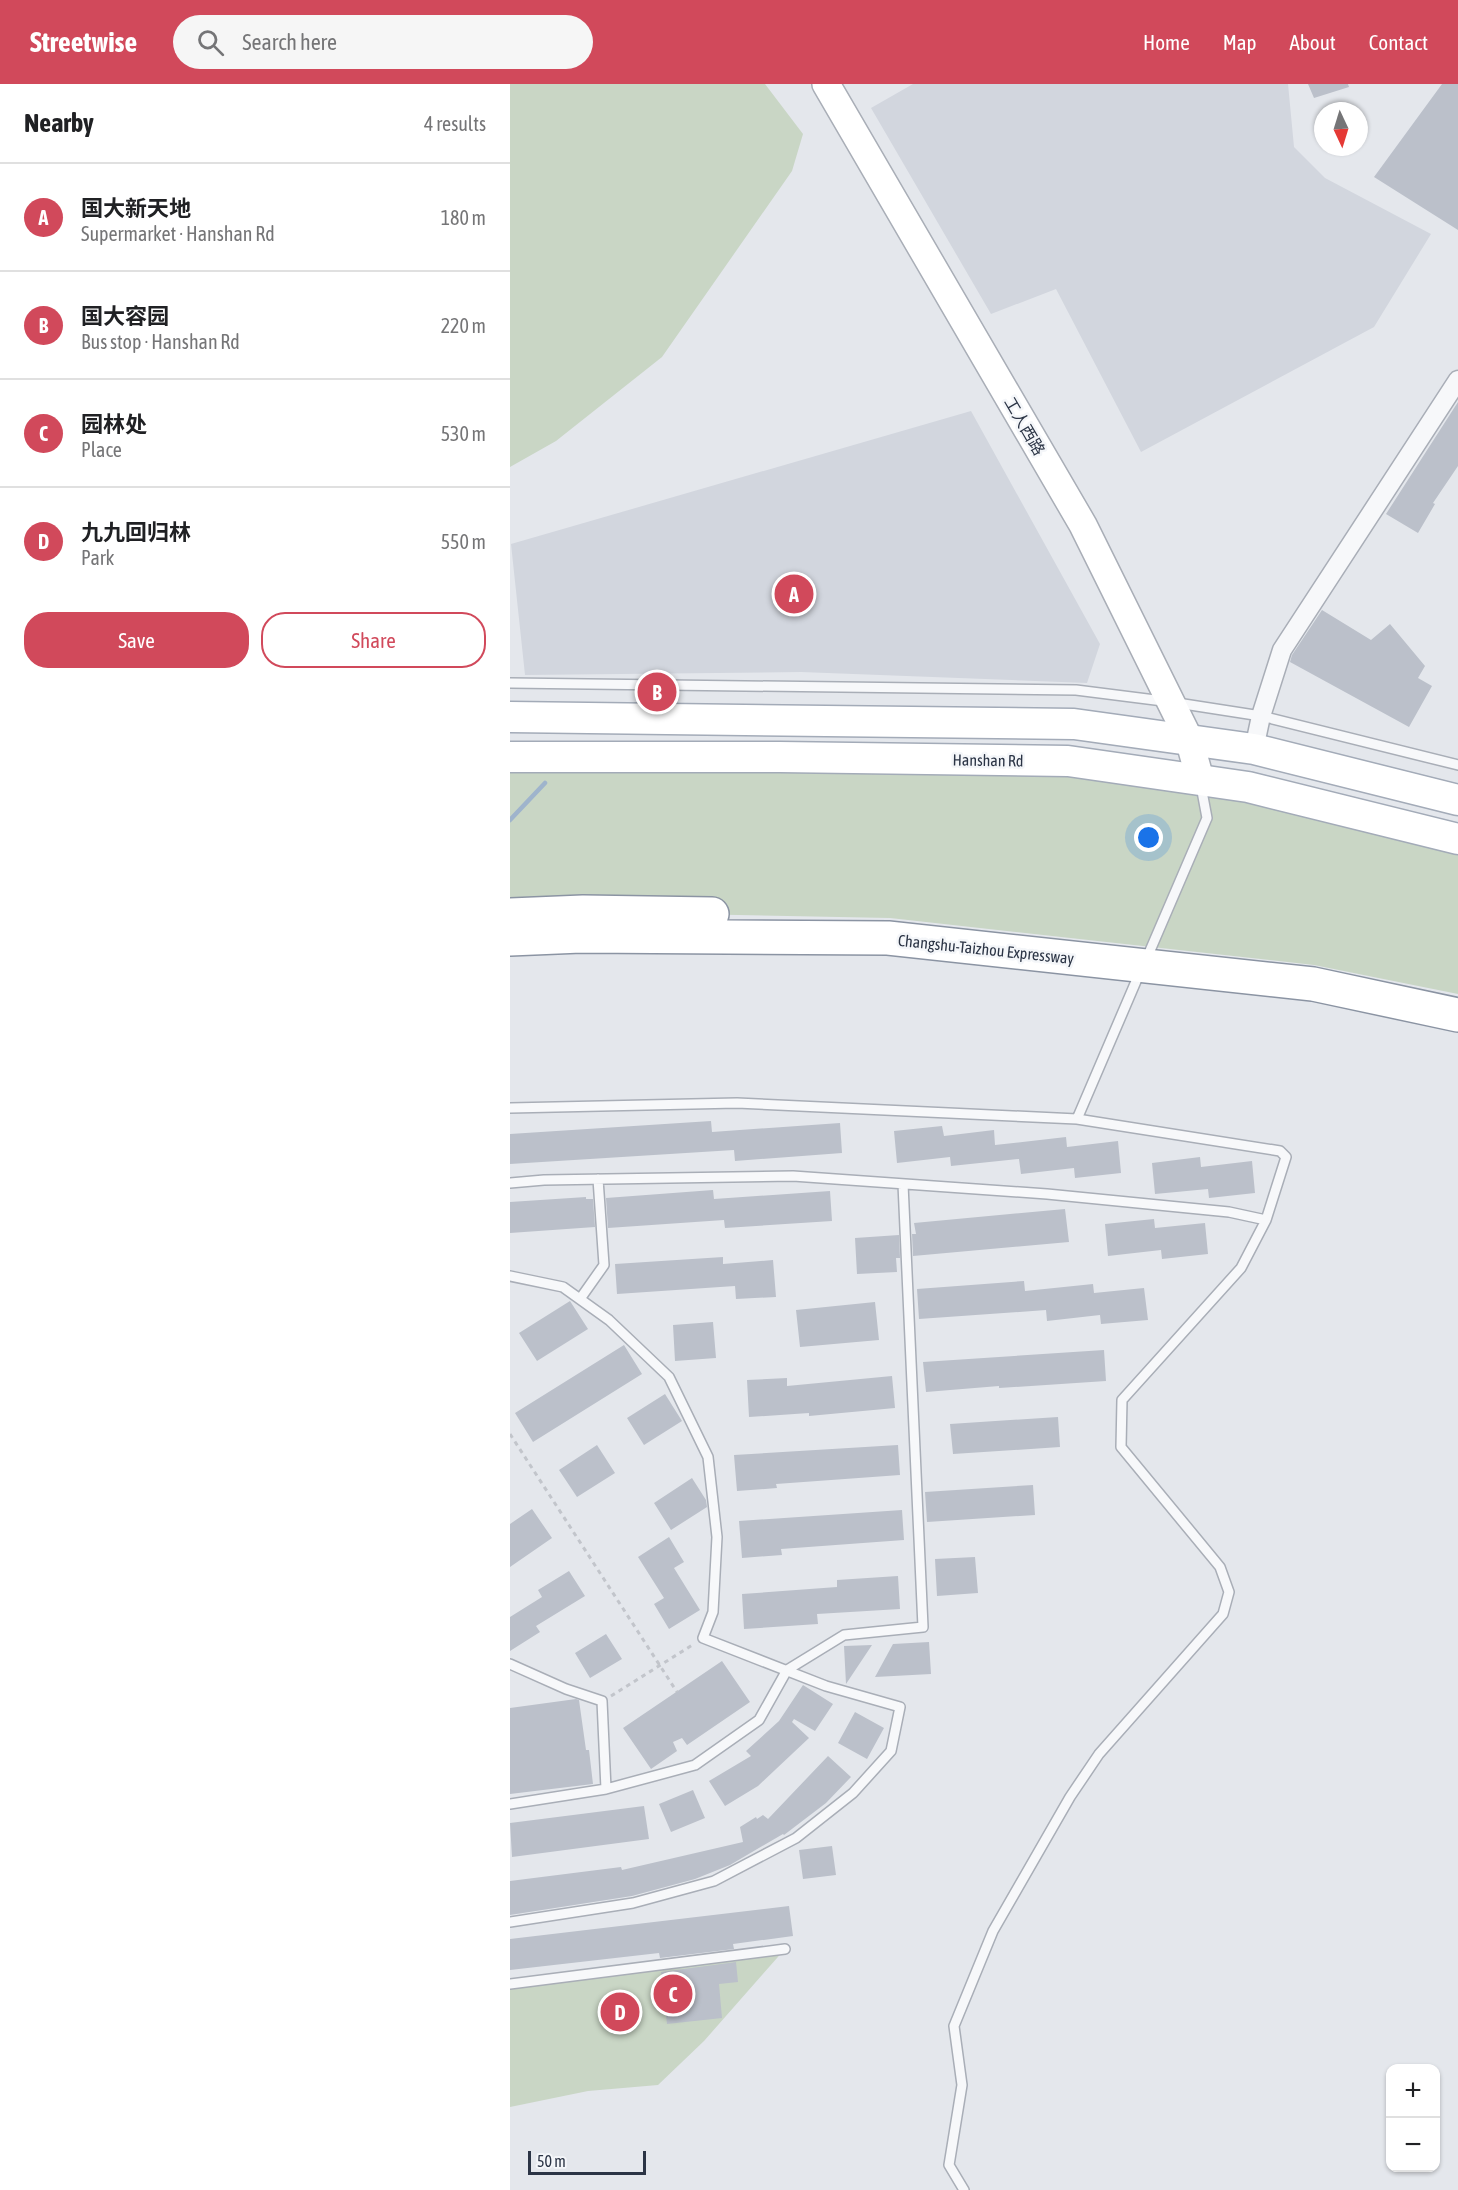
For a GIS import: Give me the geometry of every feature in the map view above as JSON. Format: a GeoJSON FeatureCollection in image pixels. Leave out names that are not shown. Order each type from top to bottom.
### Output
{"type":"FeatureCollection","features":[{"type":"Feature","properties":{"kind":"highway","name":"Changshu-Taizhou Expressway"},"geometry":{"type":"LineString","coordinates":[[510,915],[583,912],[890,918],[1314,965],[1458,994]]}},
{"type":"Feature","properties":{"kind":"highway","name":"Changshu-Taizhou Expressway"},"geometry":{"type":"LineString","coordinates":[[510,939],[581,936],[888,938],[1313,984],[1458,1014]]}},
{"type":"Feature","properties":{"kind":"main road","name":"工人西路"},"geometry":{"type":"LineString","coordinates":[[826,84],[1083,525],[1189,739],[1200,779]]}},
{"type":"Feature","properties":{"kind":"main road"},"geometry":{"type":"LineString","coordinates":[[510,717],[1074,723],[1254,749],[1458,800]]}},
{"type":"Feature","properties":{"kind":"main road","name":"Hanshan Rd"},"geometry":{"type":"LineString","coordinates":[[510,757],[780,757],[1068,761],[1248,787],[1458,839]]}},
{"type":"Feature","properties":{"kind":"street"},"geometry":{"type":"LineString","coordinates":[[1254,749],[1261,716],[1282,650],[1458,380]]}},
{"type":"Feature","properties":{"kind":"lane"},"geometry":{"type":"LineString","coordinates":[[510,683],[1076,690],[1261,716],[1458,765]]}},
{"type":"Feature","properties":{"kind":"lane"},"geometry":{"type":"LineString","coordinates":[[1077,1119],[1207,818],[1200,779]]}},
{"type":"Feature","properties":{"kind":"lane"},"geometry":{"type":"LineString","coordinates":[[510,1108],[737,1103],[1077,1119],[1280,1151],[1286,1157],[1266,1220],[1241,1268],[1122,1400],[1121,1447],[1220,1567],[1229,1592],[1223,1614],[1099,1755],[1070,1797],[993,1931],[954,2026],[962,2085],[949,2165],[964,2190]]}},
{"type":"Feature","properties":{"kind":"lane"},"geometry":{"type":"LineString","coordinates":[[510,1183],[598,1179],[793,1176],[1059,1195],[1229,1212],[1266,1220]]}},
{"type":"Feature","properties":{"kind":"lane"},"geometry":{"type":"LineString","coordinates":[[580,1299],[604,1265],[598,1179]]}},
{"type":"Feature","properties":{"kind":"lane"},"geometry":{"type":"LineString","coordinates":[[510,1803],[606,1789],[695,1765],[759,1720],[787,1670],[844,1635],[923,1627],[903,1184]]}},
{"type":"Feature","properties":{"kind":"lane"},"geometry":{"type":"LineString","coordinates":[[510,1275],[563,1287],[609,1320],[669,1377],[708,1457],[717,1537],[713,1612],[703,1638],[826,1686],[900,1707],[891,1751],[853,1793],[796,1838],[714,1881],[633,1903],[510,1922]]}},
{"type":"Feature","properties":{"kind":"lane"},"geometry":{"type":"LineString","coordinates":[[510,1664],[566,1689],[603,1701],[606,1789]]}},
{"type":"Feature","properties":{"kind":"lane"},"geometry":{"type":"LineString","coordinates":[[510,1984],[785,1949]]}},
{"type":"Feature","properties":{"kind":"path"},"geometry":{"type":"LineString","coordinates":[[510,1434],[676,1692]]}},
{"type":"Feature","properties":{"kind":"path"},"geometry":{"type":"LineString","coordinates":[[603,1701],[703,1638]]}},
{"type":"Feature","properties":{"kind":"shaded area"},"geometry":{"type":"Polygon","coordinates":[[[913,84],[1288,84],[1294,147],[1325,178],[1431,234],[1374,327],[1141,452],[1056,289],[991,314],[871,108],[913,84]]]}},
{"type":"Feature","properties":{"kind":"shaded area"},"geometry":{"type":"Polygon","coordinates":[[[971,411],[1100,644],[1087,683],[801,672],[525,675],[511,544],[971,411]]]}},
{"type":"Feature","properties":{"kind":"green space"},"geometry":{"type":"Polygon","coordinates":[[[510,84],[765,84],[803,134],[792,171],[662,357],[556,441],[510,467],[510,84]]]}},
{"type":"Feature","properties":{"kind":"green space"},"geometry":{"type":"Polygon","coordinates":[[[510,757],[1068,761],[1458,839],[1458,994],[1314,965],[890,918],[583,912],[510,915],[510,757]]]}},
{"type":"Feature","properties":{"kind":"green space"},"geometry":{"type":"Polygon","coordinates":[[[785,1949],[704,2041],[658,2085],[588,2091],[510,2107],[510,1984],[785,1949]]]}},
{"type":"Feature","properties":{"kind":"building"},"geometry":{"type":"Polygon","coordinates":[[[1308,84],[1348,84],[1349,87],[1314,98],[1308,84]]]}},
{"type":"Feature","properties":{"kind":"building"},"geometry":{"type":"Polygon","coordinates":[[[1442,84],[1458,84],[1458,230],[1374,177],[1442,84]]]}},
{"type":"Feature","properties":{"kind":"building"},"geometry":{"type":"Polygon","coordinates":[[[1458,402],[1458,466],[1433,503],[1435,504],[1418,533],[1386,514],[1458,402]]]}},
{"type":"Feature","properties":{"kind":"building"},"geometry":{"type":"Polygon","coordinates":[[[1322,610],[1371,640],[1390,624],[1425,666],[1418,678],[1432,686],[1409,727],[1290,662],[1292,655],[1322,610]]]}},
{"type":"Feature","properties":{"kind":"building"},"geometry":{"type":"Polygon","coordinates":[[[711,1121],[712,1132],[840,1123],[842,1153],[735,1161],[734,1150],[510,1164],[510,1134],[711,1121]]]}},
{"type":"Feature","properties":{"kind":"building"},"geometry":{"type":"Polygon","coordinates":[[[942,1126],[944,1136],[994,1130],[995,1145],[1066,1137],[1067,1147],[1118,1141],[1121,1173],[1075,1178],[1074,1168],[1021,1174],[1019,1159],[951,1166],[950,1157],[897,1163],[894,1131],[942,1126]]]}},
{"type":"Feature","properties":{"kind":"building"},"geometry":{"type":"Polygon","coordinates":[[[1200,1157],[1201,1167],[1252,1161],[1255,1193],[1209,1198],[1208,1189],[1155,1194],[1152,1163],[1200,1157]]]}},
{"type":"Feature","properties":{"kind":"building"},"geometry":{"type":"Polygon","coordinates":[[[713,1190],[714,1199],[830,1191],[832,1221],[725,1228],[724,1220],[608,1228],[606,1198],[713,1190]]]}},
{"type":"Feature","properties":{"kind":"building"},"geometry":{"type":"Polygon","coordinates":[[[586,1197],[586,1199],[593,1199],[595,1227],[510,1233],[510,1202],[586,1197]]]}},
{"type":"Feature","properties":{"kind":"building"},"geometry":{"type":"Polygon","coordinates":[[[1065,1209],[1069,1242],[913,1256],[912,1234],[916,1234],[914,1223],[1065,1209]]]}},
{"type":"Feature","properties":{"kind":"building"},"geometry":{"type":"Polygon","coordinates":[[[1154,1219],[1155,1228],[1205,1223],[1208,1254],[1162,1259],[1161,1250],[1108,1256],[1105,1224],[1154,1219]]]}},
{"type":"Feature","properties":{"kind":"building"},"geometry":{"type":"Polygon","coordinates":[[[899,1235],[900,1258],[896,1258],[897,1272],[857,1274],[855,1238],[899,1235]]]}},
{"type":"Feature","properties":{"kind":"building"},"geometry":{"type":"Polygon","coordinates":[[[723,1257],[723,1264],[773,1260],[776,1297],[736,1299],[735,1286],[617,1294],[615,1264],[723,1257]]]}},
{"type":"Feature","properties":{"kind":"building"},"geometry":{"type":"Polygon","coordinates":[[[1024,1281],[1025,1291],[1093,1284],[1094,1293],[1144,1288],[1148,1320],[1101,1324],[1100,1315],[1047,1321],[1046,1310],[919,1319],[917,1289],[1024,1281]]]}},
{"type":"Feature","properties":{"kind":"building"},"geometry":{"type":"Polygon","coordinates":[[[570,1301],[588,1329],[537,1361],[519,1333],[570,1301]]]}},
{"type":"Feature","properties":{"kind":"building"},"geometry":{"type":"Polygon","coordinates":[[[875,1302],[879,1340],[800,1347],[796,1310],[875,1302]]]}},
{"type":"Feature","properties":{"kind":"building"},"geometry":{"type":"Polygon","coordinates":[[[713,1322],[716,1358],[675,1361],[673,1325],[713,1322]]]}},
{"type":"Feature","properties":{"kind":"building"},"geometry":{"type":"Polygon","coordinates":[[[624,1345],[642,1374],[533,1442],[515,1413],[624,1345]]]}},
{"type":"Feature","properties":{"kind":"building"},"geometry":{"type":"Polygon","coordinates":[[[1104,1350],[1106,1381],[926,1392],[923,1362],[1104,1350]]]}},
{"type":"Feature","properties":{"kind":"building"},"geometry":{"type":"Polygon","coordinates":[[[892,1376],[895,1408],[809,1416],[809,1413],[749,1417],[747,1380],[787,1378],[787,1386],[892,1376]]]}},
{"type":"Feature","properties":{"kind":"building"},"geometry":{"type":"Polygon","coordinates":[[[665,1394],[682,1421],[644,1445],[627,1418],[665,1394]]]}},
{"type":"Feature","properties":{"kind":"building"},"geometry":{"type":"Polygon","coordinates":[[[1058,1417],[1060,1447],[953,1454],[950,1424],[1058,1417]]]}},
{"type":"Feature","properties":{"kind":"building"},"geometry":{"type":"Polygon","coordinates":[[[597,1445],[615,1473],[577,1497],[559,1470],[597,1445]]]}},
{"type":"Feature","properties":{"kind":"building"},"geometry":{"type":"Polygon","coordinates":[[[898,1445],[900,1475],[776,1484],[777,1488],[737,1491],[734,1455],[898,1445]]]}},
{"type":"Feature","properties":{"kind":"building"},"geometry":{"type":"Polygon","coordinates":[[[692,1478],[706,1500],[707,1507],[671,1530],[654,1503],[692,1478]]]}},
{"type":"Feature","properties":{"kind":"building"},"geometry":{"type":"Polygon","coordinates":[[[1033,1485],[1035,1515],[927,1522],[925,1492],[1033,1485]]]}},
{"type":"Feature","properties":{"kind":"building"},"geometry":{"type":"Polygon","coordinates":[[[532,1509],[552,1538],[510,1567],[510,1524],[532,1509]]]}},
{"type":"Feature","properties":{"kind":"building"},"geometry":{"type":"Polygon","coordinates":[[[902,1510],[904,1540],[781,1549],[782,1555],[742,1558],[739,1521],[902,1510]]]}},
{"type":"Feature","properties":{"kind":"building"},"geometry":{"type":"Polygon","coordinates":[[[669,1537],[684,1562],[674,1568],[700,1610],[669,1629],[654,1604],[664,1598],[638,1557],[669,1537]]]}},
{"type":"Feature","properties":{"kind":"building"},"geometry":{"type":"Polygon","coordinates":[[[975,1557],[978,1593],[937,1596],[935,1559],[975,1557]]]}},
{"type":"Feature","properties":{"kind":"building"},"geometry":{"type":"Polygon","coordinates":[[[569,1571],[585,1596],[536,1626],[540,1632],[510,1651],[510,1617],[542,1597],[538,1590],[569,1571]]]}},
{"type":"Feature","properties":{"kind":"building"},"geometry":{"type":"Polygon","coordinates":[[[898,1576],[900,1609],[817,1614],[818,1624],[744,1629],[742,1594],[837,1587],[837,1580],[898,1576]]]}},
{"type":"Feature","properties":{"kind":"building"},"geometry":{"type":"Polygon","coordinates":[[[606,1634],[622,1659],[590,1678],[575,1653],[606,1634]]]}},
{"type":"Feature","properties":{"kind":"building"},"geometry":{"type":"Polygon","coordinates":[[[929,1642],[931,1674],[875,1677],[893,1644],[929,1642]]]}},
{"type":"Feature","properties":{"kind":"building"},"geometry":{"type":"Polygon","coordinates":[[[872,1645],[846,1684],[844,1646],[872,1645]]]}},
{"type":"Feature","properties":{"kind":"building"},"geometry":{"type":"Polygon","coordinates":[[[722,1661],[750,1702],[687,1745],[682,1738],[673,1742],[677,1751],[651,1769],[623,1728],[722,1661]]]}},
{"type":"Feature","properties":{"kind":"building"},"geometry":{"type":"Polygon","coordinates":[[[803,1685],[833,1704],[815,1731],[794,1719],[792,1722],[809,1738],[758,1786],[725,1806],[709,1781],[751,1756],[746,1751],[779,1721],[803,1685]]]}},
{"type":"Feature","properties":{"kind":"building"},"geometry":{"type":"Polygon","coordinates":[[[579,1700],[586,1750],[589,1750],[593,1784],[510,1794],[510,1708],[579,1700]]]}},
{"type":"Feature","properties":{"kind":"building"},"geometry":{"type":"Polygon","coordinates":[[[855,1712],[884,1728],[867,1759],[838,1743],[855,1712]]]}},
{"type":"Feature","properties":{"kind":"building"},"geometry":{"type":"Polygon","coordinates":[[[828,1756],[851,1777],[826,1803],[784,1835],[730,1865],[695,1879],[632,1896],[510,1915],[510,1881],[621,1867],[622,1870],[743,1842],[740,1827],[763,1815],[768,1819],[828,1756]]]}},
{"type":"Feature","properties":{"kind":"building"},"geometry":{"type":"Polygon","coordinates":[[[693,1790],[705,1818],[671,1832],[659,1804],[693,1790]]]}},
{"type":"Feature","properties":{"kind":"building"},"geometry":{"type":"Polygon","coordinates":[[[644,1806],[649,1839],[512,1857],[510,1823],[644,1806]]]}},
{"type":"Feature","properties":{"kind":"building"},"geometry":{"type":"Polygon","coordinates":[[[832,1846],[836,1875],[803,1879],[799,1850],[832,1846]]]}},
{"type":"Feature","properties":{"kind":"building"},"geometry":{"type":"Polygon","coordinates":[[[789,1906],[793,1936],[733,1944],[734,1949],[660,1958],[659,1953],[510,1970],[510,1939],[789,1906]]]}},
{"type":"Feature","properties":{"kind":"building"},"geometry":{"type":"Polygon","coordinates":[[[736,1962],[738,1982],[719,1984],[722,2018],[667,2024],[661,1972],[736,1962]]]}},
{"type":"Feature","properties":{"kind":"waterway"},"geometry":{"type":"LineString","coordinates":[[510,820],[545,783]]}},
{"type":"Feature","properties":{"kind":"place","name":"国大新天地"},"geometry":{"type":"Point","coordinates":[794,594]}},
{"type":"Feature","properties":{"kind":"place","name":"国大容园"},"geometry":{"type":"Point","coordinates":[657,692]}},
{"type":"Feature","properties":{"kind":"place","name":"园林处"},"geometry":{"type":"Point","coordinates":[673,1994]}},
{"type":"Feature","properties":{"kind":"place","name":"九九回归林"},"geometry":{"type":"Point","coordinates":[620,2012]}}]}
